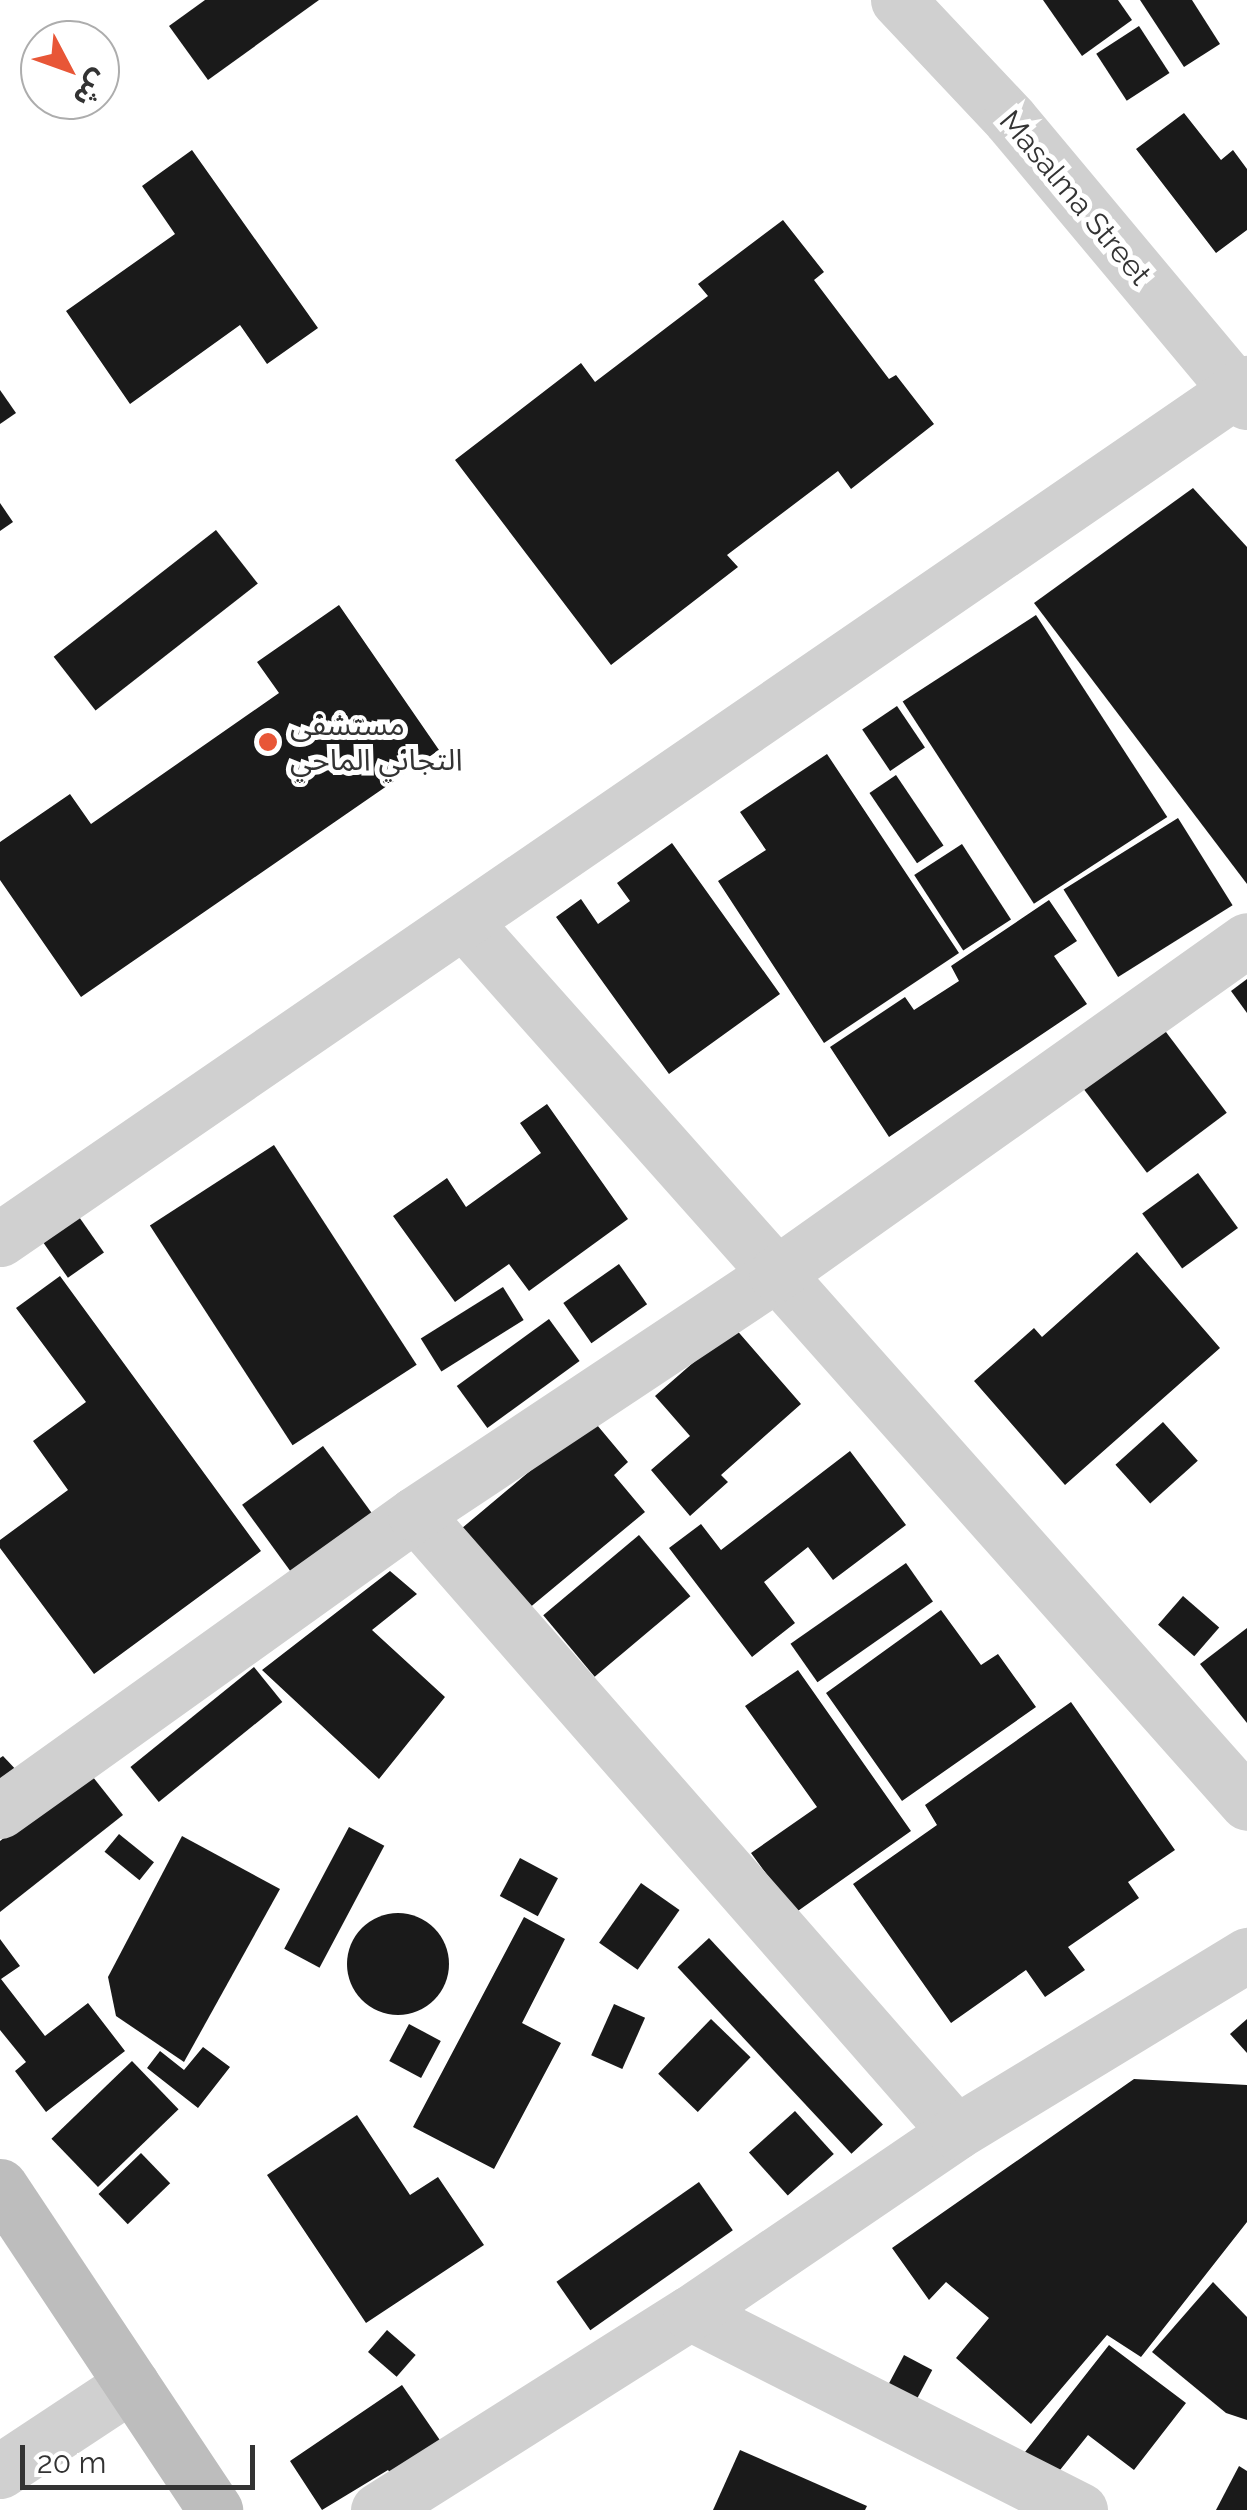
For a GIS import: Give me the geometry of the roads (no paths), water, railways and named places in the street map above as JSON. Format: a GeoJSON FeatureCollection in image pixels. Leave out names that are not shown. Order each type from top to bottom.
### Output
{"type":"FeatureCollection","features":[{"type":"Feature","properties":{"kind":"street","name":"Masalma Street"},"geometry":{"type":"LineString","coordinates":[[898,0],[1010,120],[1244,391]]}},
{"type":"Feature","properties":{"kind":"street"},"geometry":{"type":"LineString","coordinates":[[0,1239],[1244,391]]}},
{"type":"Feature","properties":{"kind":"street"},"geometry":{"type":"LineString","coordinates":[[465,923],[1247,1803]]}},
{"type":"Feature","properties":{"kind":"street"},"geometry":{"type":"LineString","coordinates":[[0,1811],[414,1514],[776,1274],[1247,940]]}},
{"type":"Feature","properties":{"kind":"street"},"geometry":{"type":"LineString","coordinates":[[414,1514],[956,2132]]}},
{"type":"Feature","properties":{"kind":"street"},"geometry":{"type":"LineString","coordinates":[[378,2510],[690,2313],[956,2132],[1247,1955]]}},
{"type":"Feature","properties":{"kind":"street"},"geometry":{"type":"LineString","coordinates":[[0,2186],[215,2510]]}},
{"type":"Feature","properties":{"kind":"street"},"geometry":{"type":"LineString","coordinates":[[690,2313],[1080,2510]]}},
{"type":"Feature","properties":{"kind":"street"},"geometry":{"type":"LineString","coordinates":[[0,2471],[132,2384]]}},
{"type":"Feature","properties":{"kind":"place","name":"مستشفى التجاني الماحي"},"geometry":{"type":"Point","coordinates":[268,742]}}]}
